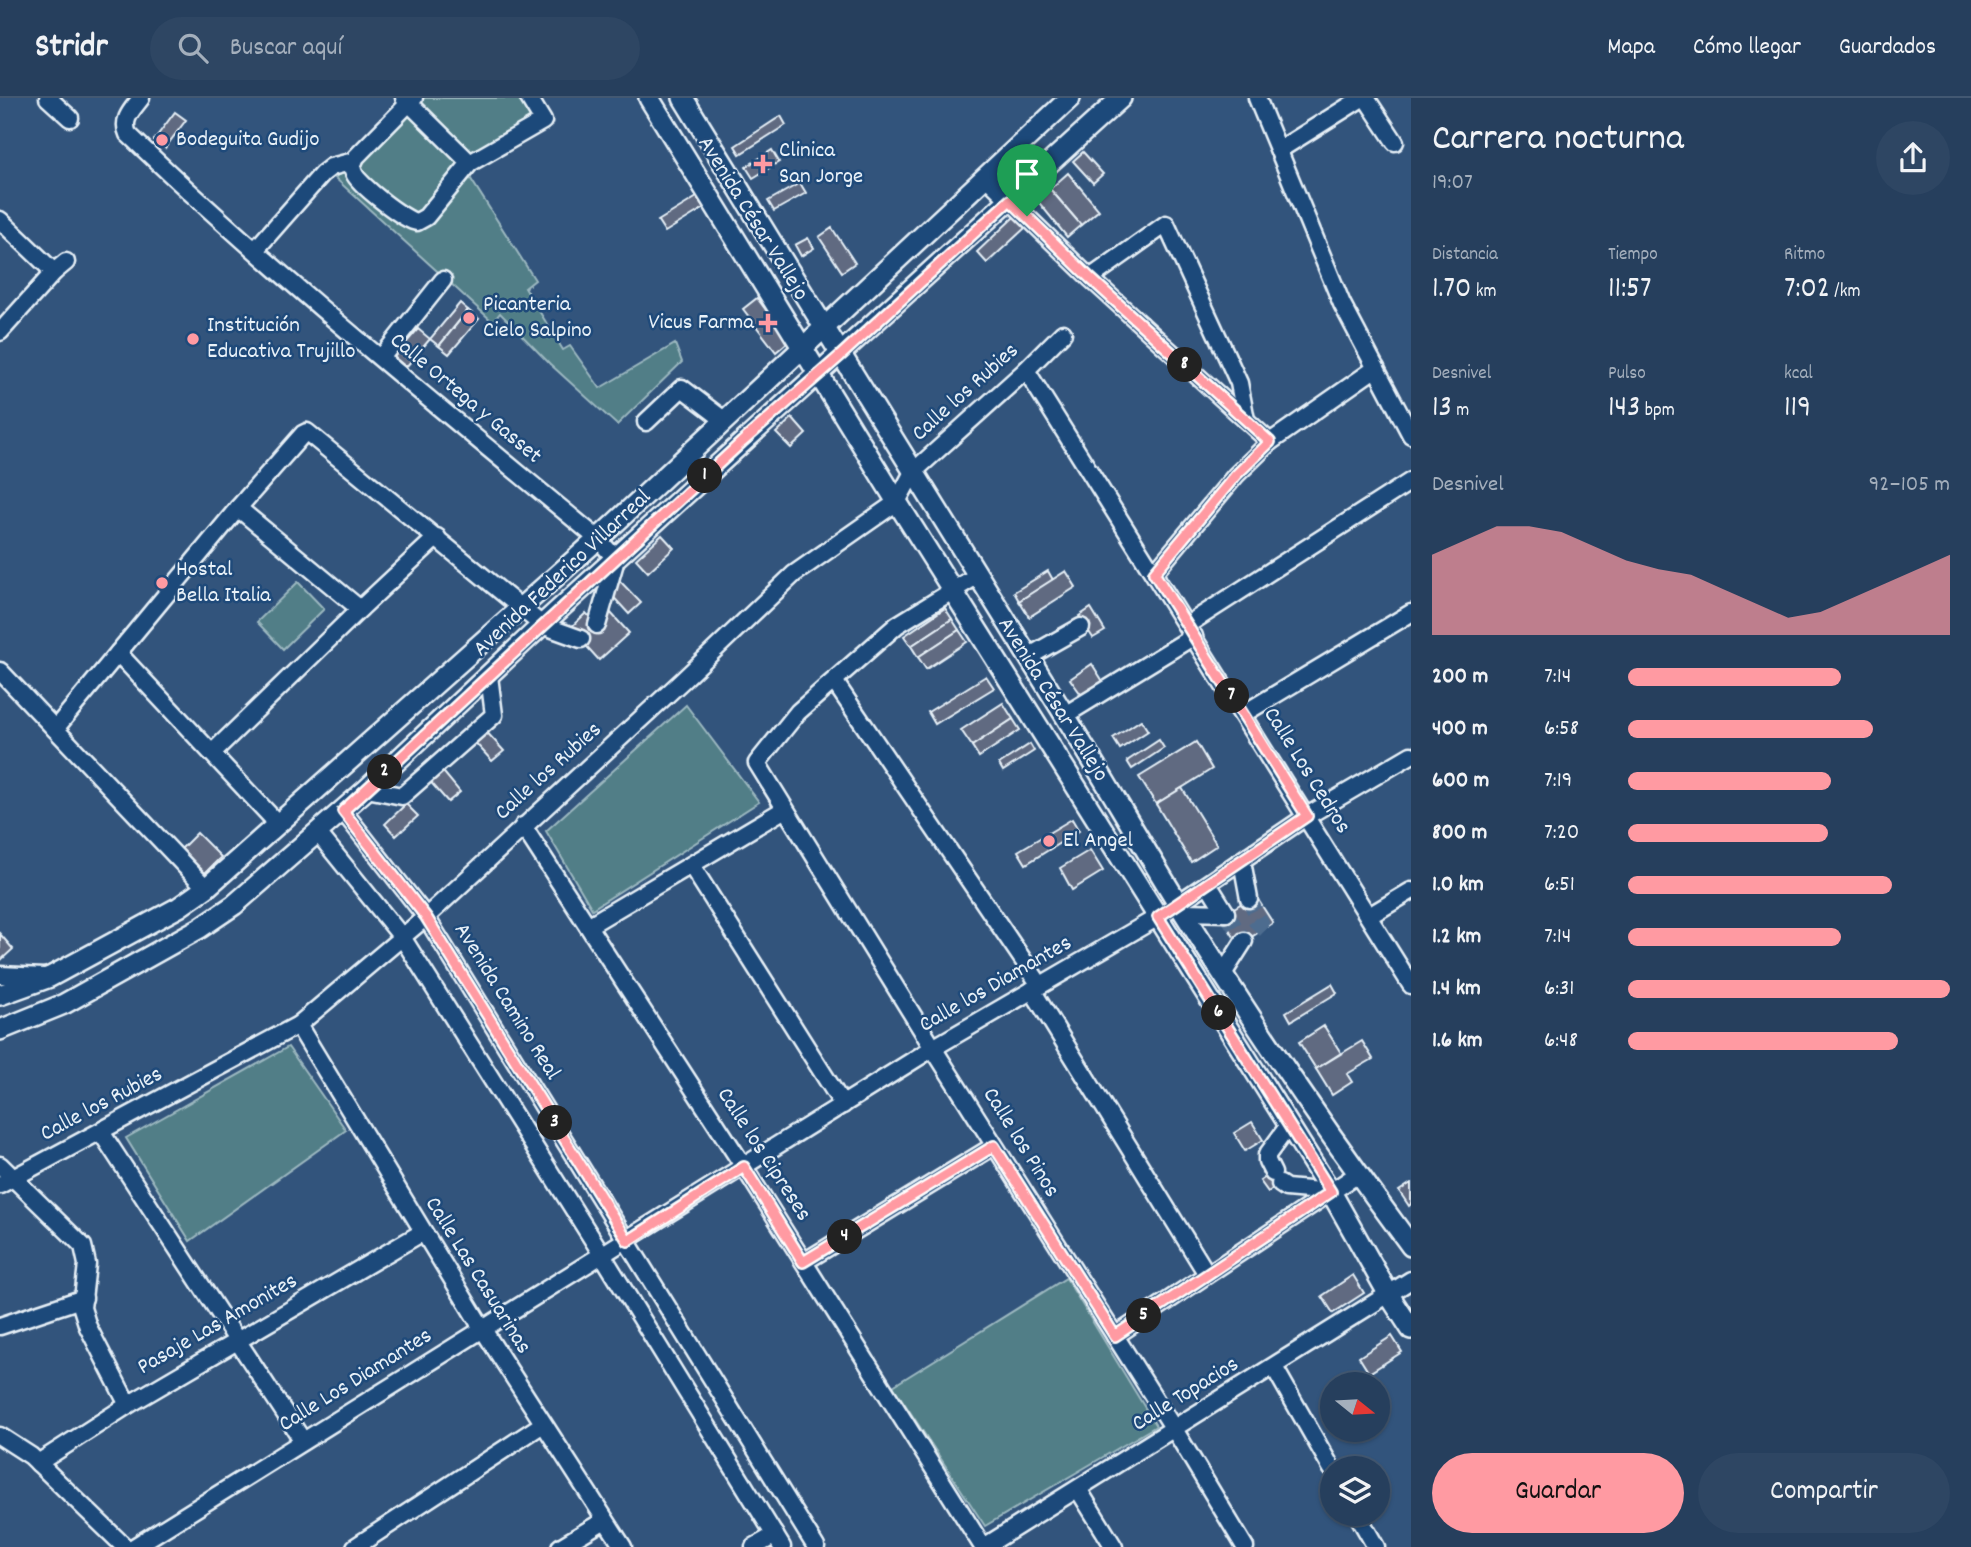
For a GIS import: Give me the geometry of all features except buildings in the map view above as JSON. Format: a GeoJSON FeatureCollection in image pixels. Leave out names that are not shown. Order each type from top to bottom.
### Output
{"type":"FeatureCollection","features":[{"type":"Feature","properties":{"kind":"main road","name":"Avenida César Vallejo"},"geometry":{"type":"LineString","coordinates":[[649,98],[897,502],[1331,1192],[1411,1329]]}},
{"type":"Feature","properties":{"kind":"main road","name":"Avenida César Vallejo"},"geometry":{"type":"LineString","coordinates":[[682,98],[1065,715],[1181,908],[1358,1174],[1411,1245]]}},
{"type":"Feature","properties":{"kind":"main road"},"geometry":{"type":"LineString","coordinates":[[662,117],[682,98]]}},
{"type":"Feature","properties":{"kind":"main road","name":"Avenida Federico Villarreal"},"geometry":{"type":"LineString","coordinates":[[0,995],[50,977],[179,907],[206,888],[598,539],[1070,98]]}},
{"type":"Feature","properties":{"kind":"main road","name":"Avenida Federico Villarreal"},"geometry":{"type":"LineString","coordinates":[[0,1030],[64,1004],[200,928],[234,905],[343,811],[542,625],[1010,200],[1099,105],[1121,98]]}},
{"type":"Feature","properties":{"kind":"main road"},"geometry":{"type":"LineString","coordinates":[[724,420],[742,442]]}},
{"type":"Feature","properties":{"kind":"main road"},"geometry":{"type":"LineString","coordinates":[[1004,671],[1028,657]]}},
{"type":"Feature","properties":{"kind":"main road"},"geometry":{"type":"LineString","coordinates":[[1065,766],[1088,753]]}},
{"type":"Feature","properties":{"kind":"main road"},"geometry":{"type":"LineString","coordinates":[[50,977],[64,1004]]}},
{"type":"Feature","properties":{"kind":"street"},"geometry":{"type":"LineString","coordinates":[[48,98],[70,118]]}},
{"type":"Feature","properties":{"kind":"street","name":"Calle Ortega y Gasset"},"geometry":{"type":"LineString","coordinates":[[141,98],[126,119],[128,134],[186,189],[381,358],[598,539],[616,559]]}},
{"type":"Feature","properties":{"kind":"street"},"geometry":{"type":"LineString","coordinates":[[353,164],[356,178],[405,219],[417,222],[426,217],[470,163],[543,121],[529,98]]}},
{"type":"Feature","properties":{"kind":"street"},"geometry":{"type":"LineString","coordinates":[[1257,98],[1342,304],[1411,435]]}},
{"type":"Feature","properties":{"kind":"street"},"geometry":{"type":"LineString","coordinates":[[1279,150],[1364,98],[1395,142]]}},
{"type":"Feature","properties":{"kind":"street"},"geometry":{"type":"LineString","coordinates":[[256,249],[322,174],[331,167],[353,164],[409,99],[470,163]]}},
{"type":"Feature","properties":{"kind":"street"},"geometry":{"type":"LineString","coordinates":[[986,177],[1090,278],[1270,442]]}},
{"type":"Feature","properties":{"kind":"street"},"geometry":{"type":"LineString","coordinates":[[0,220],[60,267],[0,332]]}},
{"type":"Feature","properties":{"kind":"street"},"geometry":{"type":"LineString","coordinates":[[1090,278],[1166,224],[1239,383],[1246,420]]}},
{"type":"Feature","properties":{"kind":"street"},"geometry":{"type":"LineString","coordinates":[[381,358],[443,280]]}},
{"type":"Feature","properties":{"kind":"street","name":"Calle los Rubies"},"geometry":{"type":"LineString","coordinates":[[7,1181],[298,1026],[426,917],[684,680],[794,573],[897,502],[913,472],[1063,333]]}},
{"type":"Feature","properties":{"kind":"street"},"geometry":{"type":"LineString","coordinates":[[1154,573],[1236,475],[1270,442],[1376,368]]}},
{"type":"Feature","properties":{"kind":"street","name":"Calle Los Cedros"},"geometry":{"type":"LineString","coordinates":[[1026,370],[1411,985]]}},
{"type":"Feature","properties":{"kind":"street"},"geometry":{"type":"LineString","coordinates":[[646,422],[682,388],[724,420]]}},
{"type":"Feature","properties":{"kind":"street"},"geometry":{"type":"LineString","coordinates":[[55,729],[238,508],[307,432],[542,625],[581,639]]}},
{"type":"Feature","properties":{"kind":"street"},"geometry":{"type":"LineString","coordinates":[[1065,715],[1411,481]]}},
{"type":"Feature","properties":{"kind":"street"},"geometry":{"type":"LineString","coordinates":[[238,508],[360,608]]}},
{"type":"Feature","properties":{"kind":"street"},"geometry":{"type":"LineString","coordinates":[[213,752],[437,537]]}},
{"type":"Feature","properties":{"kind":"street"},"geometry":{"type":"LineString","coordinates":[[597,625],[616,559]]}},
{"type":"Feature","properties":{"kind":"street"},"geometry":{"type":"LineString","coordinates":[[978,576],[897,625],[834,681],[1036,987],[1207,1274]]}},
{"type":"Feature","properties":{"kind":"street"},"geometry":{"type":"LineString","coordinates":[[1243,714],[1411,613]]}},
{"type":"Feature","properties":{"kind":"street"},"geometry":{"type":"LineString","coordinates":[[1028,657],[1081,627]]}},
{"type":"Feature","properties":{"kind":"street"},"geometry":{"type":"LineString","coordinates":[[118,653],[278,824]]}},
{"type":"Feature","properties":{"kind":"street"},"geometry":{"type":"LineString","coordinates":[[0,671],[206,888]]}},
{"type":"Feature","properties":{"kind":"street"},"geometry":{"type":"LineString","coordinates":[[367,789],[402,796],[494,715],[489,676]]}},
{"type":"Feature","properties":{"kind":"street","name":"Calle los Pinos"},"geometry":{"type":"LineString","coordinates":[[834,681],[798,712],[757,763],[1245,1547]]}},
{"type":"Feature","properties":{"kind":"street","name":"Calle los Diamantes"},"geometry":{"type":"LineString","coordinates":[[603,1256],[933,1048],[1158,917],[1181,908],[1208,884],[1307,816],[1411,755]]}},
{"type":"Feature","properties":{"kind":"street"},"geometry":{"type":"LineString","coordinates":[[588,926],[785,808]]}},
{"type":"Feature","properties":{"kind":"street","name":"Avenida Camino Real"},"geometry":{"type":"LineString","coordinates":[[343,811],[426,917],[816,1547]]}},
{"type":"Feature","properties":{"kind":"street","name":"Calle los Cipreses"},"geometry":{"type":"LineString","coordinates":[[523,826],[744,1167],[983,1547]]}},
{"type":"Feature","properties":{"kind":"street"},"geometry":{"type":"LineString","coordinates":[[318,833],[402,937],[778,1541],[754,1547]]}},
{"type":"Feature","properties":{"kind":"street"},"geometry":{"type":"LineString","coordinates":[[1241,861],[1249,899]]}},
{"type":"Feature","properties":{"kind":"street"},"geometry":{"type":"LineString","coordinates":[[691,865],[843,1105]]}},
{"type":"Feature","properties":{"kind":"street"},"geometry":{"type":"LineString","coordinates":[[1181,908],[1226,913],[1208,884]]}},
{"type":"Feature","properties":{"kind":"street"},"geometry":{"type":"LineString","coordinates":[[1369,916],[1411,891]]}},
{"type":"Feature","properties":{"kind":"street"},"geometry":{"type":"LineString","coordinates":[[1223,974],[1244,941]]}},
{"type":"Feature","properties":{"kind":"street"},"geometry":{"type":"LineString","coordinates":[[0,975],[50,977]]}},
{"type":"Feature","properties":{"kind":"street","name":"Calle Las Casuarinas"},"geometry":{"type":"LineString","coordinates":[[298,1026],[482,1328],[623,1547]]}},
{"type":"Feature","properties":{"kind":"street"},"geometry":{"type":"LineString","coordinates":[[1289,1125],[1267,1155],[1267,1161],[1276,1178],[1286,1188],[1331,1192]]}},
{"type":"Feature","properties":{"kind":"street"},"geometry":{"type":"LineString","coordinates":[[101,1132],[303,1441]]}},
{"type":"Feature","properties":{"kind":"street"},"geometry":{"type":"LineString","coordinates":[[803,1262],[994,1146]]}},
{"type":"Feature","properties":{"kind":"street"},"geometry":{"type":"LineString","coordinates":[[0,1165],[7,1181],[83,1246],[87,1264],[82,1308],[88,1327],[128,1405]]}},
{"type":"Feature","properties":{"kind":"street"},"geometry":{"type":"LineString","coordinates":[[1115,1336],[1358,1174]]}},
{"type":"Feature","properties":{"kind":"street","name":"Pasaje Las Amonites"},"geometry":{"type":"LineString","coordinates":[[38,1463],[128,1405],[423,1232]]}},
{"type":"Feature","properties":{"kind":"street","name":"Calle Los Diamantes"},"geometry":{"type":"LineString","coordinates":[[134,1547],[482,1328],[603,1256]]}},
{"type":"Feature","properties":{"kind":"street","name":"Calle Topacios"},"geometry":{"type":"LineString","coordinates":[[983,1547],[1411,1280]]}},
{"type":"Feature","properties":{"kind":"street"},"geometry":{"type":"LineString","coordinates":[[0,1326],[84,1298]]}},
{"type":"Feature","properties":{"kind":"street"},"geometry":{"type":"LineString","coordinates":[[1274,1367],[1325,1456]]}},
{"type":"Feature","properties":{"kind":"street"},"geometry":{"type":"LineString","coordinates":[[355,1547],[544,1424]]}},
{"type":"Feature","properties":{"kind":"street"},"geometry":{"type":"LineString","coordinates":[[0,1436],[38,1463],[125,1547]]}},
{"type":"Feature","properties":{"kind":"street"},"geometry":{"type":"LineString","coordinates":[[1078,1489],[1114,1547]]}},
{"type":"Feature","properties":{"kind":"street"},"geometry":{"type":"LineString","coordinates":[[560,1547],[605,1520]]}},
{"type":"Feature","properties":{"kind":"street"},"geometry":{"type":"LineString","coordinates":[[1364,1526],[1376,1547]]}},
{"type":"Feature","properties":{"kind":"green space"},"geometry":{"type":"Polygon","coordinates":[[[399,98],[520,98],[534,121],[462,165],[535,280],[525,288],[563,350],[570,346],[600,388],[675,344],[682,362],[617,425],[550,364],[500,313],[493,322],[335,178],[401,100],[399,98]]]}},
{"type":"Feature","properties":{"kind":"green space"},"geometry":{"type":"Polygon","coordinates":[[[298,582],[324,609],[283,649],[257,622],[298,582]]]}},
{"type":"Feature","properties":{"kind":"green space"},"geometry":{"type":"Polygon","coordinates":[[[686,705],[759,802],[592,909],[546,831],[686,705]]]}},
{"type":"Feature","properties":{"kind":"green space"},"geometry":{"type":"Polygon","coordinates":[[[288,1047],[346,1130],[190,1241],[126,1138],[288,1047]]]}},
{"type":"Feature","properties":{"kind":"green space"},"geometry":{"type":"Polygon","coordinates":[[[1066,1278],[1156,1426],[985,1526],[893,1386],[1066,1278]]]}},
{"type":"Feature","properties":{"kind":"tunnel"},"geometry":{"type":"LineString","coordinates":[[1226,913],[1244,941],[1261,923],[1249,899]]}},
{"type":"Feature","properties":{"kind":"place","name":"Bodeguita Gudijo"},"geometry":{"type":"Point","coordinates":[162,140]}},
{"type":"Feature","properties":{"kind":"place","name":"Clinica San Jorge"},"geometry":{"type":"Point","coordinates":[763,164]}},
{"type":"Feature","properties":{"kind":"place","name":"Picanteria Cielo Salpino"},"geometry":{"type":"Point","coordinates":[469,318]}},
{"type":"Feature","properties":{"kind":"place","name":"Vicus Farma"},"geometry":{"type":"Point","coordinates":[768,323]}},
{"type":"Feature","properties":{"kind":"place","name":"Institución Educativa Trujillo"},"geometry":{"type":"Point","coordinates":[193,339]}},
{"type":"Feature","properties":{"kind":"place","name":"Hostal Bella Italia"},"geometry":{"type":"Point","coordinates":[162,583]}},
{"type":"Feature","properties":{"kind":"place","name":"El Angel"},"geometry":{"type":"Point","coordinates":[1049,841]}},
{"type":"Feature","properties":{"kind":"route"},"geometry":{"type":"LineString","coordinates":[[1010,200],[1027,216],[1090,278],[1270,442],[1236,475],[1154,573],[1307,816],[1158,917],[1331,1192],[1115,1336],[994,1146],[803,1262],[744,1167],[628,1241],[426,917],[343,811],[542,625],[1010,200]]}}]}
